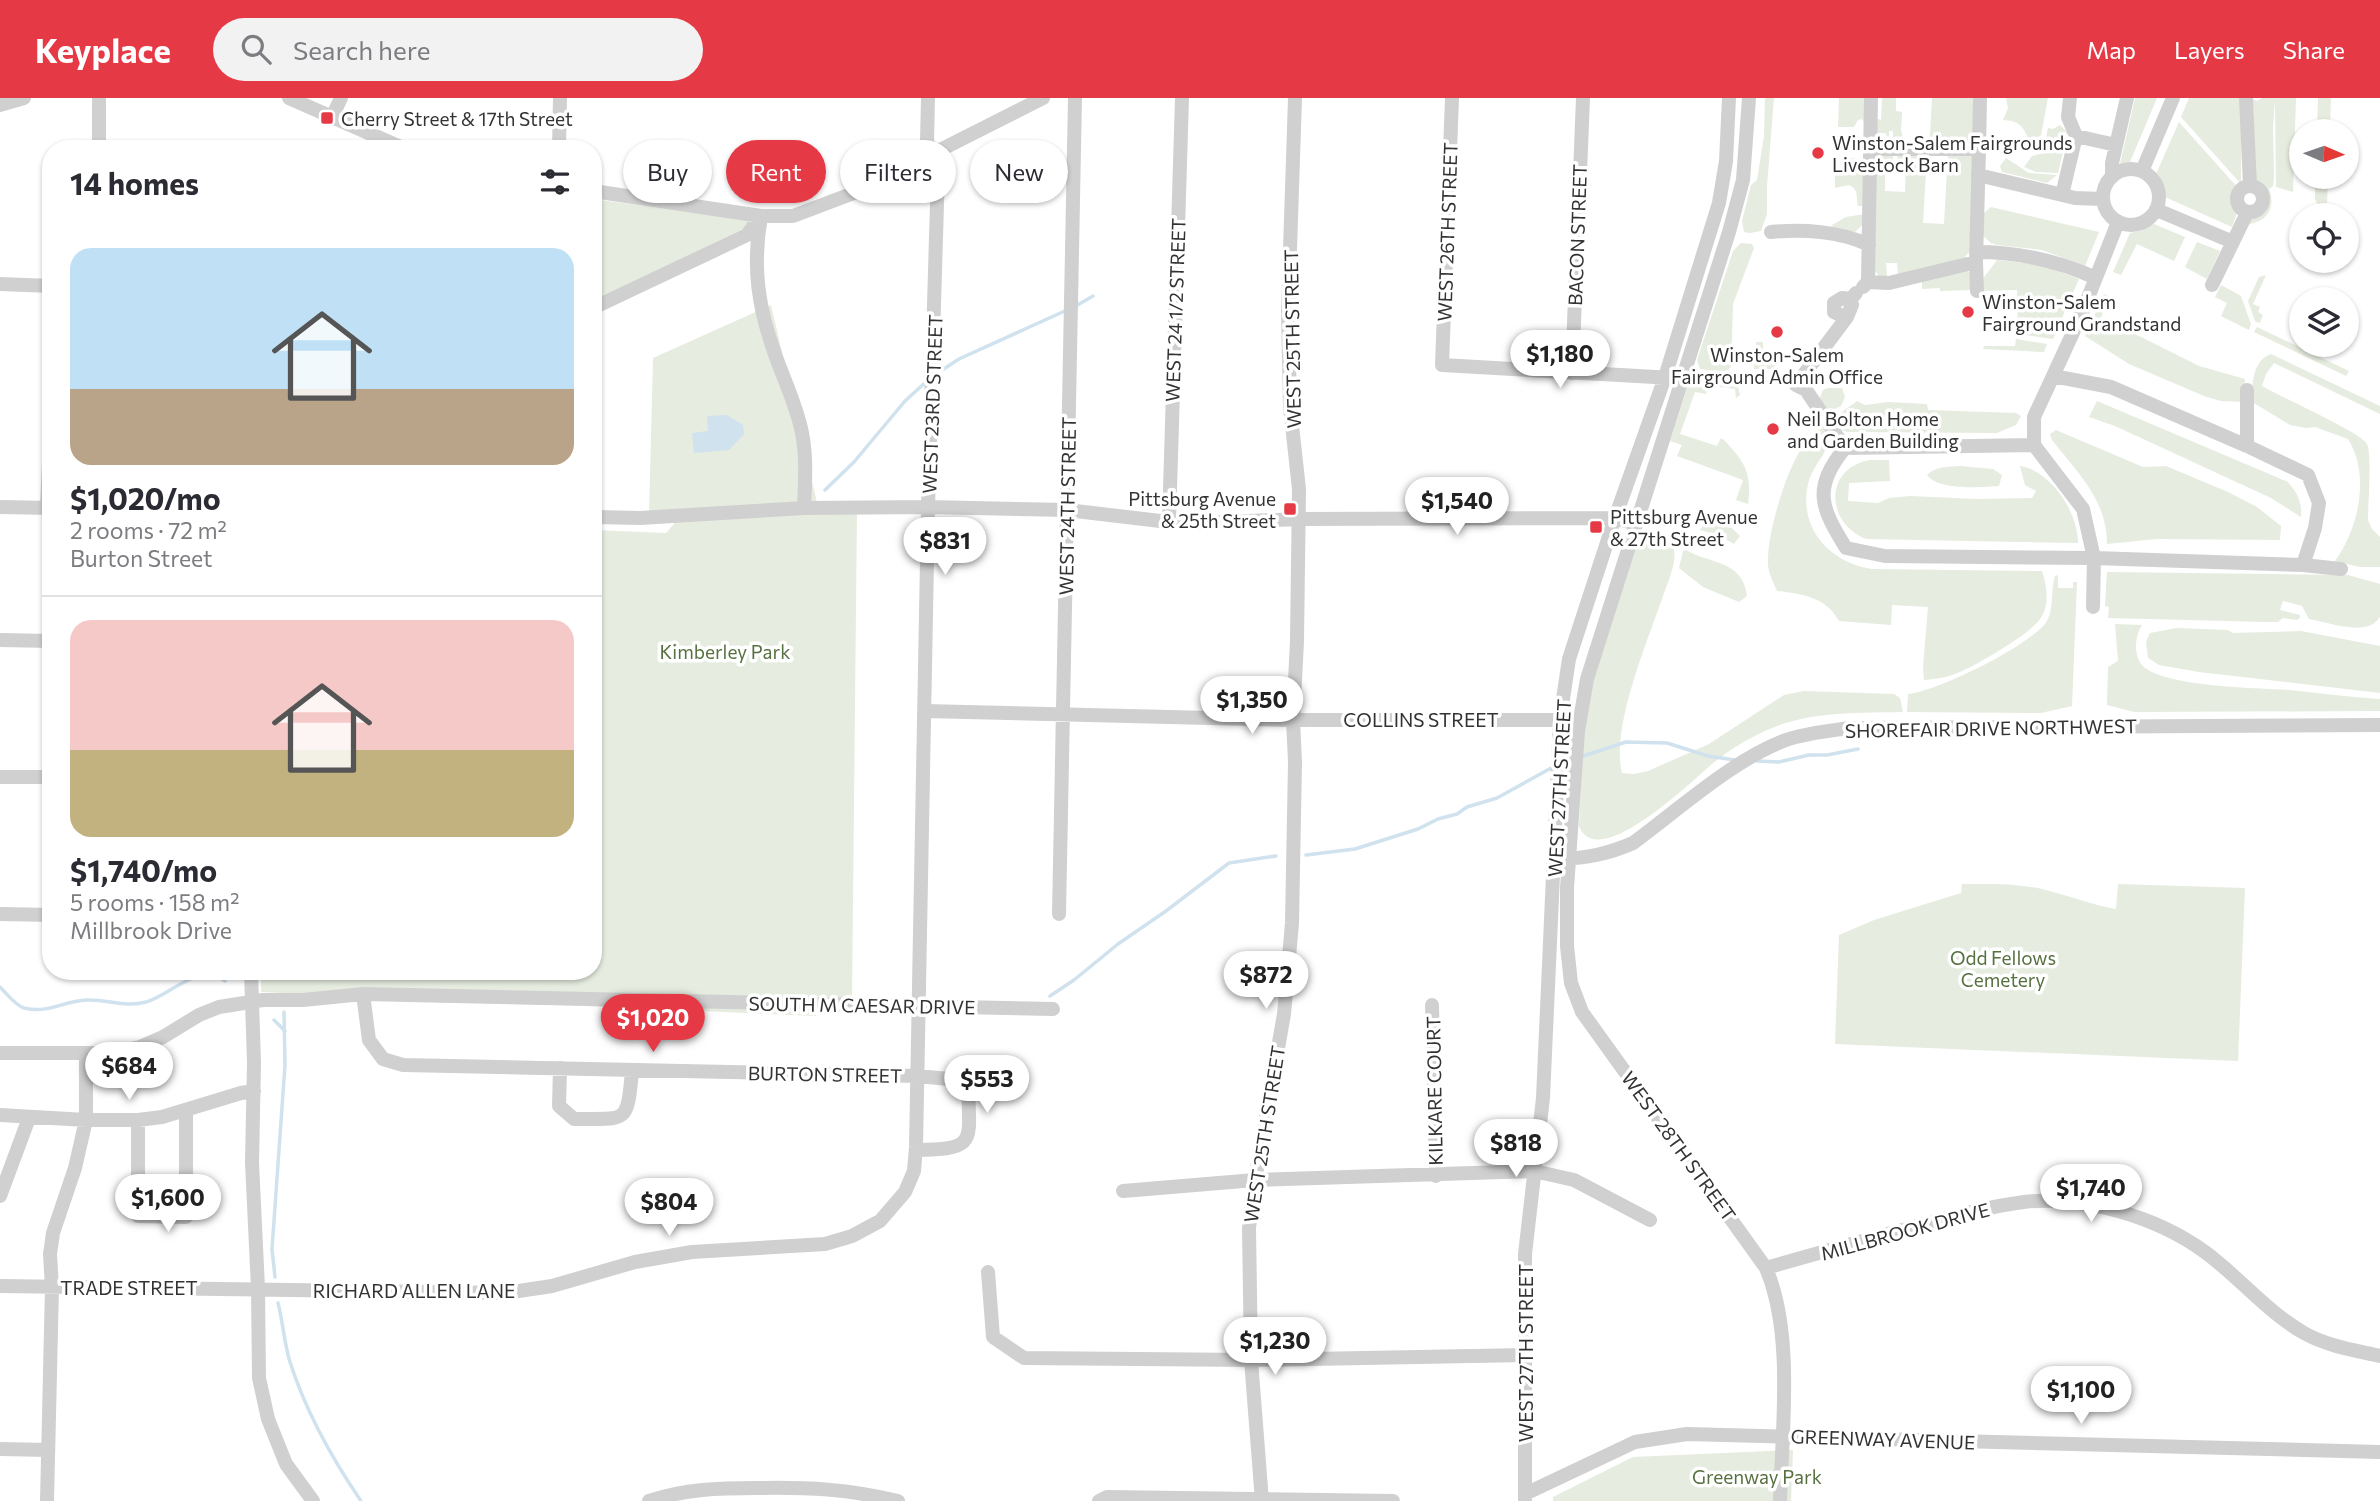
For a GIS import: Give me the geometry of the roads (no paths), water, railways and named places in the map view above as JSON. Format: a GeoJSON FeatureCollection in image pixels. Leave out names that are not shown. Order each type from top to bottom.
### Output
{"type":"FeatureCollection","features":[{"type":"Feature","properties":{"kind":"street"},"geometry":{"type":"LineString","coordinates":[[0,105],[24,98]]}},
{"type":"Feature","properties":{"kind":"street"},"geometry":{"type":"LineString","coordinates":[[99,98],[99,140]]}},
{"type":"Feature","properties":{"kind":"street"},"geometry":{"type":"LineString","coordinates":[[289,98],[385,140]]}},
{"type":"Feature","properties":{"kind":"street"},"geometry":{"type":"LineString","coordinates":[[333,116],[341,98]]}},
{"type":"Feature","properties":{"kind":"street"},"geometry":{"type":"LineString","coordinates":[[559,140],[560,98]]}},
{"type":"Feature","properties":{"kind":"street","name":"WEST 23RD STREET"},"geometry":{"type":"LineString","coordinates":[[927,140],[928,98]]}},
{"type":"Feature","properties":{"kind":"street"},"geometry":{"type":"LineString","coordinates":[[956,142],[1044,98]]}},
{"type":"Feature","properties":{"kind":"street","name":"WEST 24TH STREET"},"geometry":{"type":"LineString","coordinates":[[1059,915],[1075,98]]}},
{"type":"Feature","properties":{"kind":"street","name":"WEST 24 1/2 STREET"},"geometry":{"type":"LineString","coordinates":[[1169,522],[1182,98]]}},
{"type":"Feature","properties":{"kind":"street","name":"WEST 25TH STREET"},"geometry":{"type":"LineString","coordinates":[[1262,1500],[1251,1360],[1249,1228],[1284,1014],[1292,923],[1295,762],[1293,720],[1299,519],[1298,468],[1290,407],[1288,310],[1295,98]]}},
{"type":"Feature","properties":{"kind":"street","name":"WEST 26TH STREET"},"geometry":{"type":"LineString","coordinates":[[1452,98],[1442,365],[1572,373]]}},
{"type":"Feature","properties":{"kind":"street","name":"BACON STREET"},"geometry":{"type":"LineString","coordinates":[[1572,373],[1583,98]]}},
{"type":"Feature","properties":{"kind":"street","name":"WEST 27TH STREET"},"geometry":{"type":"LineString","coordinates":[[1525,1498],[1525,1254],[1543,1098],[1560,719],[1569,659],[1665,377],[1719,203],[1726,161],[1729,98]]}},
{"type":"Feature","properties":{"kind":"street","name":"WEST 27TH STREET"},"geometry":{"type":"LineString","coordinates":[[1569,858],[1580,720],[1587,679],[1744,180],[1749,98]]}},
{"type":"Feature","properties":{"kind":"street"},"geometry":{"type":"LineString","coordinates":[[1845,448],[1806,390],[1796,385],[1846,318],[1859,291],[1869,245],[1871,98]]}},
{"type":"Feature","properties":{"kind":"street"},"geometry":{"type":"LineString","coordinates":[[1977,291],[1980,98]]}},
{"type":"Feature","properties":{"kind":"street"},"geometry":{"type":"LineString","coordinates":[[2062,195],[2076,136],[2068,117],[2070,98]]}},
{"type":"Feature","properties":{"kind":"street"},"geometry":{"type":"LineString","coordinates":[[2112,177],[2112,163],[2127,98]]}},
{"type":"Feature","properties":{"kind":"street"},"geometry":{"type":"LineString","coordinates":[[2142,171],[2173,98]]}},
{"type":"Feature","properties":{"kind":"street"},"geometry":{"type":"LineString","coordinates":[[2212,285],[2247,213],[2239,208],[2236,196],[2241,189],[2249,186],[2246,98]]}},
{"type":"Feature","properties":{"kind":"street"},"geometry":{"type":"LineString","coordinates":[[2076,136],[2116,145]]}},
{"type":"Feature","properties":{"kind":"street"},"geometry":{"type":"LineString","coordinates":[[1870,149],[1979,149]]}},
{"type":"Feature","properties":{"kind":"street"},"geometry":{"type":"LineString","coordinates":[[2123,170],[2142,171],[2156,183],[2159,191],[2157,210],[2152,217],[2136,226],[2118,222],[2110,217],[2103,199],[2104,190],[2112,177],[2123,170]]}},
{"type":"Feature","properties":{"kind":"street"},"geometry":{"type":"LineString","coordinates":[[1978,175],[2062,195],[2103,199]]}},
{"type":"Feature","properties":{"kind":"street"},"geometry":{"type":"LineString","coordinates":[[602,192],[784,217],[807,212],[840,199]]}},
{"type":"Feature","properties":{"kind":"street","name":"WEST 23RD STREET"},"geometry":{"type":"LineString","coordinates":[[919,1006],[928,507],[937,203]]}},
{"type":"Feature","properties":{"kind":"street"},"geometry":{"type":"LineString","coordinates":[[2157,210],[2233,242]]}},
{"type":"Feature","properties":{"kind":"street"},"geometry":{"type":"LineString","coordinates":[[602,304],[747,235],[761,216]]}},
{"type":"Feature","properties":{"kind":"street"},"geometry":{"type":"LineString","coordinates":[[761,216],[755,247],[760,302],[772,348],[802,432],[806,470],[804,508]]}},
{"type":"Feature","properties":{"kind":"street"},"geometry":{"type":"LineString","coordinates":[[2093,607],[2094,558],[2083,509],[2034,445],[2034,417],[2118,222]]}},
{"type":"Feature","properties":{"kind":"street"},"geometry":{"type":"LineString","coordinates":[[1771,232],[1839,235],[1869,245]]}},
{"type":"Feature","properties":{"kind":"street"},"geometry":{"type":"LineString","coordinates":[[1859,291],[1977,257],[2035,257],[2096,278]]}},
{"type":"Feature","properties":{"kind":"street"},"geometry":{"type":"LineString","coordinates":[[0,284],[42,286]]}},
{"type":"Feature","properties":{"kind":"street"},"geometry":{"type":"LineString","coordinates":[[1572,373],[1681,378]]}},
{"type":"Feature","properties":{"kind":"street"},"geometry":{"type":"LineString","coordinates":[[2053,376],[2110,387],[2308,475],[2319,503],[2315,528],[2303,565]]}},
{"type":"Feature","properties":{"kind":"street"},"geometry":{"type":"LineString","coordinates":[[2247,446],[2248,390]]}},
{"type":"Feature","properties":{"kind":"street"},"geometry":{"type":"LineString","coordinates":[[2034,445],[1845,448],[1830,466],[1823,490],[1827,517],[1846,548],[1885,556],[2094,558],[2303,565],[2341,569]]}},
{"type":"Feature","properties":{"kind":"street"},"geometry":{"type":"LineString","coordinates":[[0,506],[42,508]]}},
{"type":"Feature","properties":{"kind":"street"},"geometry":{"type":"LineString","coordinates":[[602,517],[640,518],[804,508],[928,507],[1067,510],[1169,522],[1615,518],[1636,524]]}},
{"type":"Feature","properties":{"kind":"street"},"geometry":{"type":"LineString","coordinates":[[0,640],[42,641]]}},
{"type":"Feature","properties":{"kind":"street","name":"COLLINS STREET"},"geometry":{"type":"LineString","coordinates":[[925,711],[1293,720],[1580,720]]}},
{"type":"Feature","properties":{"kind":"street","name":"SHOREFAIR DRIVE NORTHWEST"},"geometry":{"type":"LineString","coordinates":[[1554,859],[1577,859],[1612,852],[1633,843],[1747,758],[1785,740],[1810,733],[1850,728],[2380,725]]}},
{"type":"Feature","properties":{"kind":"street"},"geometry":{"type":"LineString","coordinates":[[0,777],[42,778]]}},
{"type":"Feature","properties":{"kind":"street","name":"WEST 28TH STREET"},"geometry":{"type":"LineString","coordinates":[[1569,858],[1567,946],[1571,983],[1582,1012],[1766,1268],[1775,1289],[1783,1353],[1780,1501]]}},
{"type":"Feature","properties":{"kind":"street"},"geometry":{"type":"LineString","coordinates":[[0,915],[42,915]]}},
{"type":"Feature","properties":{"kind":"street"},"geometry":{"type":"LineString","coordinates":[[251,980],[254,1091],[252,1163],[259,1378],[263,1402],[286,1464],[313,1501]]}},
{"type":"Feature","properties":{"kind":"street","name":"SOUTH M CAESAR DRIVE"},"geometry":{"type":"LineString","coordinates":[[0,1053],[112,1053],[140,1047],[163,1037],[208,1011],[252,1002],[363,993],[1053,1009]]}},
{"type":"Feature","properties":{"kind":"street","name":"BURTON STREET"},"geometry":{"type":"LineString","coordinates":[[363,993],[369,1040],[383,1059],[404,1065],[918,1076],[959,1080],[968,1088],[970,1130],[965,1142],[952,1150],[916,1150]]}},
{"type":"Feature","properties":{"kind":"street","name":"KILKARE COURT"},"geometry":{"type":"LineString","coordinates":[[1432,1005],[1436,1176]]}},
{"type":"Feature","properties":{"kind":"street","name":"RICHARD ALLEN LANE"},"geometry":{"type":"LineString","coordinates":[[258,1288],[506,1293],[552,1286],[635,1262],[692,1252],[825,1244],[852,1236],[880,1221],[905,1192],[914,1171],[919,1006]]}},
{"type":"Feature","properties":{"kind":"street"},"geometry":{"type":"LineString","coordinates":[[47,1501],[52,1287],[50,1254],[53,1233],[75,1168],[86,1121],[86,1055]]}},
{"type":"Feature","properties":{"kind":"street"},"geometry":{"type":"LineString","coordinates":[[559,1068],[559,1105],[574,1119],[614,1118],[623,1115],[629,1108],[632,1071]]}},
{"type":"Feature","properties":{"kind":"street"},"geometry":{"type":"LineString","coordinates":[[0,1115],[86,1121],[138,1120],[254,1091]]}},
{"type":"Feature","properties":{"kind":"street"},"geometry":{"type":"LineString","coordinates":[[138,1120],[138,1216],[186,1217],[186,1110]]}},
{"type":"Feature","properties":{"kind":"street"},"geometry":{"type":"LineString","coordinates":[[0,1196],[29,1118]]}},
{"type":"Feature","properties":{"kind":"street"},"geometry":{"type":"LineString","coordinates":[[1123,1191],[1255,1180],[1534,1171],[1574,1180],[1650,1220]]}},
{"type":"Feature","properties":{"kind":"street","name":"MILLBROOK DRIVE"},"geometry":{"type":"LineString","coordinates":[[1766,1268],[1979,1210],[2026,1202],[2051,1201],[2102,1208],[2140,1217],[2165,1228],[2205,1252],[2303,1333],[2332,1345],[2380,1356]]}},
{"type":"Feature","properties":{"kind":"street"},"geometry":{"type":"LineString","coordinates":[[989,1272],[993,1337],[1024,1358],[1251,1360],[1526,1355]]}},
{"type":"Feature","properties":{"kind":"street","name":"TRADE STREET"},"geometry":{"type":"LineString","coordinates":[[0,1286],[258,1288]]}},
{"type":"Feature","properties":{"kind":"street","name":"GREENWAY AVENUE"},"geometry":{"type":"LineString","coordinates":[[1525,1498],[1635,1442],[1687,1434],[2380,1452]]}},
{"type":"Feature","properties":{"kind":"street"},"geometry":{"type":"LineString","coordinates":[[0,1449],[48,1450]]}},
{"type":"Feature","properties":{"kind":"street"},"geometry":{"type":"LineString","coordinates":[[649,1501],[704,1488],[803,1487],[862,1493],[898,1501]]}},
{"type":"Feature","properties":{"kind":"street"},"geometry":{"type":"LineString","coordinates":[[1100,1501],[1107,1497],[1393,1501]]}},
{"type":"Feature","properties":{"kind":"water"},"geometry":{"type":"Polygon","coordinates":[[[727,415],[743,425],[744,434],[729,450],[694,453],[692,433],[708,431],[707,416],[727,415]]]}},
{"type":"Feature","properties":{"kind":"waterway"},"geometry":{"type":"LineString","coordinates":[[1074,307],[1093,296]]}},
{"type":"Feature","properties":{"kind":"waterway"},"geometry":{"type":"LineString","coordinates":[[936,374],[959,359],[1067,310]]}},
{"type":"Feature","properties":{"kind":"waterway"},"geometry":{"type":"LineString","coordinates":[[825,490],[854,462],[905,401],[927,381]]}},
{"type":"Feature","properties":{"kind":"waterway"},"geometry":{"type":"LineString","coordinates":[[1580,757],[1626,742],[1667,743],[1708,756],[1735,760]]}},
{"type":"Feature","properties":{"kind":"waterway"},"geometry":{"type":"LineString","coordinates":[[1757,761],[1779,762],[1858,749]]}},
{"type":"Feature","properties":{"kind":"waterway"},"geometry":{"type":"LineString","coordinates":[[1306,855],[1355,849],[1418,829],[1438,819],[1457,814],[1467,807],[1497,798],[1553,767]]}},
{"type":"Feature","properties":{"kind":"waterway"},"geometry":{"type":"LineString","coordinates":[[1050,996],[1229,863],[1276,856]]}},
{"type":"Feature","properties":{"kind":"waterway"},"geometry":{"type":"LineString","coordinates":[[0,987],[21,1007],[41,1009],[87,1000],[130,1004],[146,1002],[188,980]]}},
{"type":"Feature","properties":{"kind":"waterway"},"geometry":{"type":"LineString","coordinates":[[275,1277],[272,1249],[285,1065],[284,1012]]}},
{"type":"Feature","properties":{"kind":"waterway"},"geometry":{"type":"LineString","coordinates":[[274,1020],[285,1031]]}},
{"type":"Feature","properties":{"kind":"waterway"},"geometry":{"type":"LineString","coordinates":[[278,1303],[296,1381],[330,1451],[361,1501]]}},
{"type":"Feature","properties":{"kind":"place","name":"Cherry Street & 17th Street"},"geometry":{"type":"Point","coordinates":[327,118]}},
{"type":"Feature","properties":{"kind":"place","name":"Winston-Salem Fairgrounds Livestock Barn"},"geometry":{"type":"Point","coordinates":[1818,153]}},
{"type":"Feature","properties":{"kind":"place","name":"Winston-Salem Fairground Grandstand"},"geometry":{"type":"Point","coordinates":[1968,312]}},
{"type":"Feature","properties":{"kind":"place","name":"Winston-Salem Fairground Admin Office"},"geometry":{"type":"Point","coordinates":[1777,332]}},
{"type":"Feature","properties":{"kind":"place","name":"Neil Bolton Home and Garden Building"},"geometry":{"type":"Point","coordinates":[1773,429]}},
{"type":"Feature","properties":{"kind":"place","name":"Pittsburg Avenue & 25th Street"},"geometry":{"type":"Point","coordinates":[1290,509]}},
{"type":"Feature","properties":{"kind":"place","name":"Pittsburg Avenue & 27th Street"},"geometry":{"type":"Point","coordinates":[1596,527]}},
{"type":"Feature","properties":{"kind":"park label","name":"Kimberley Park"},"geometry":{"type":"Point","coordinates":[725,651]}},
{"type":"Feature","properties":{"kind":"park label","name":"Odd Fellows Cemetery"},"geometry":{"type":"Point","coordinates":[2003,968]}},
{"type":"Feature","properties":{"kind":"park label","name":"Greenway Park"},"geometry":{"type":"Point","coordinates":[1757,1476]}}]}
